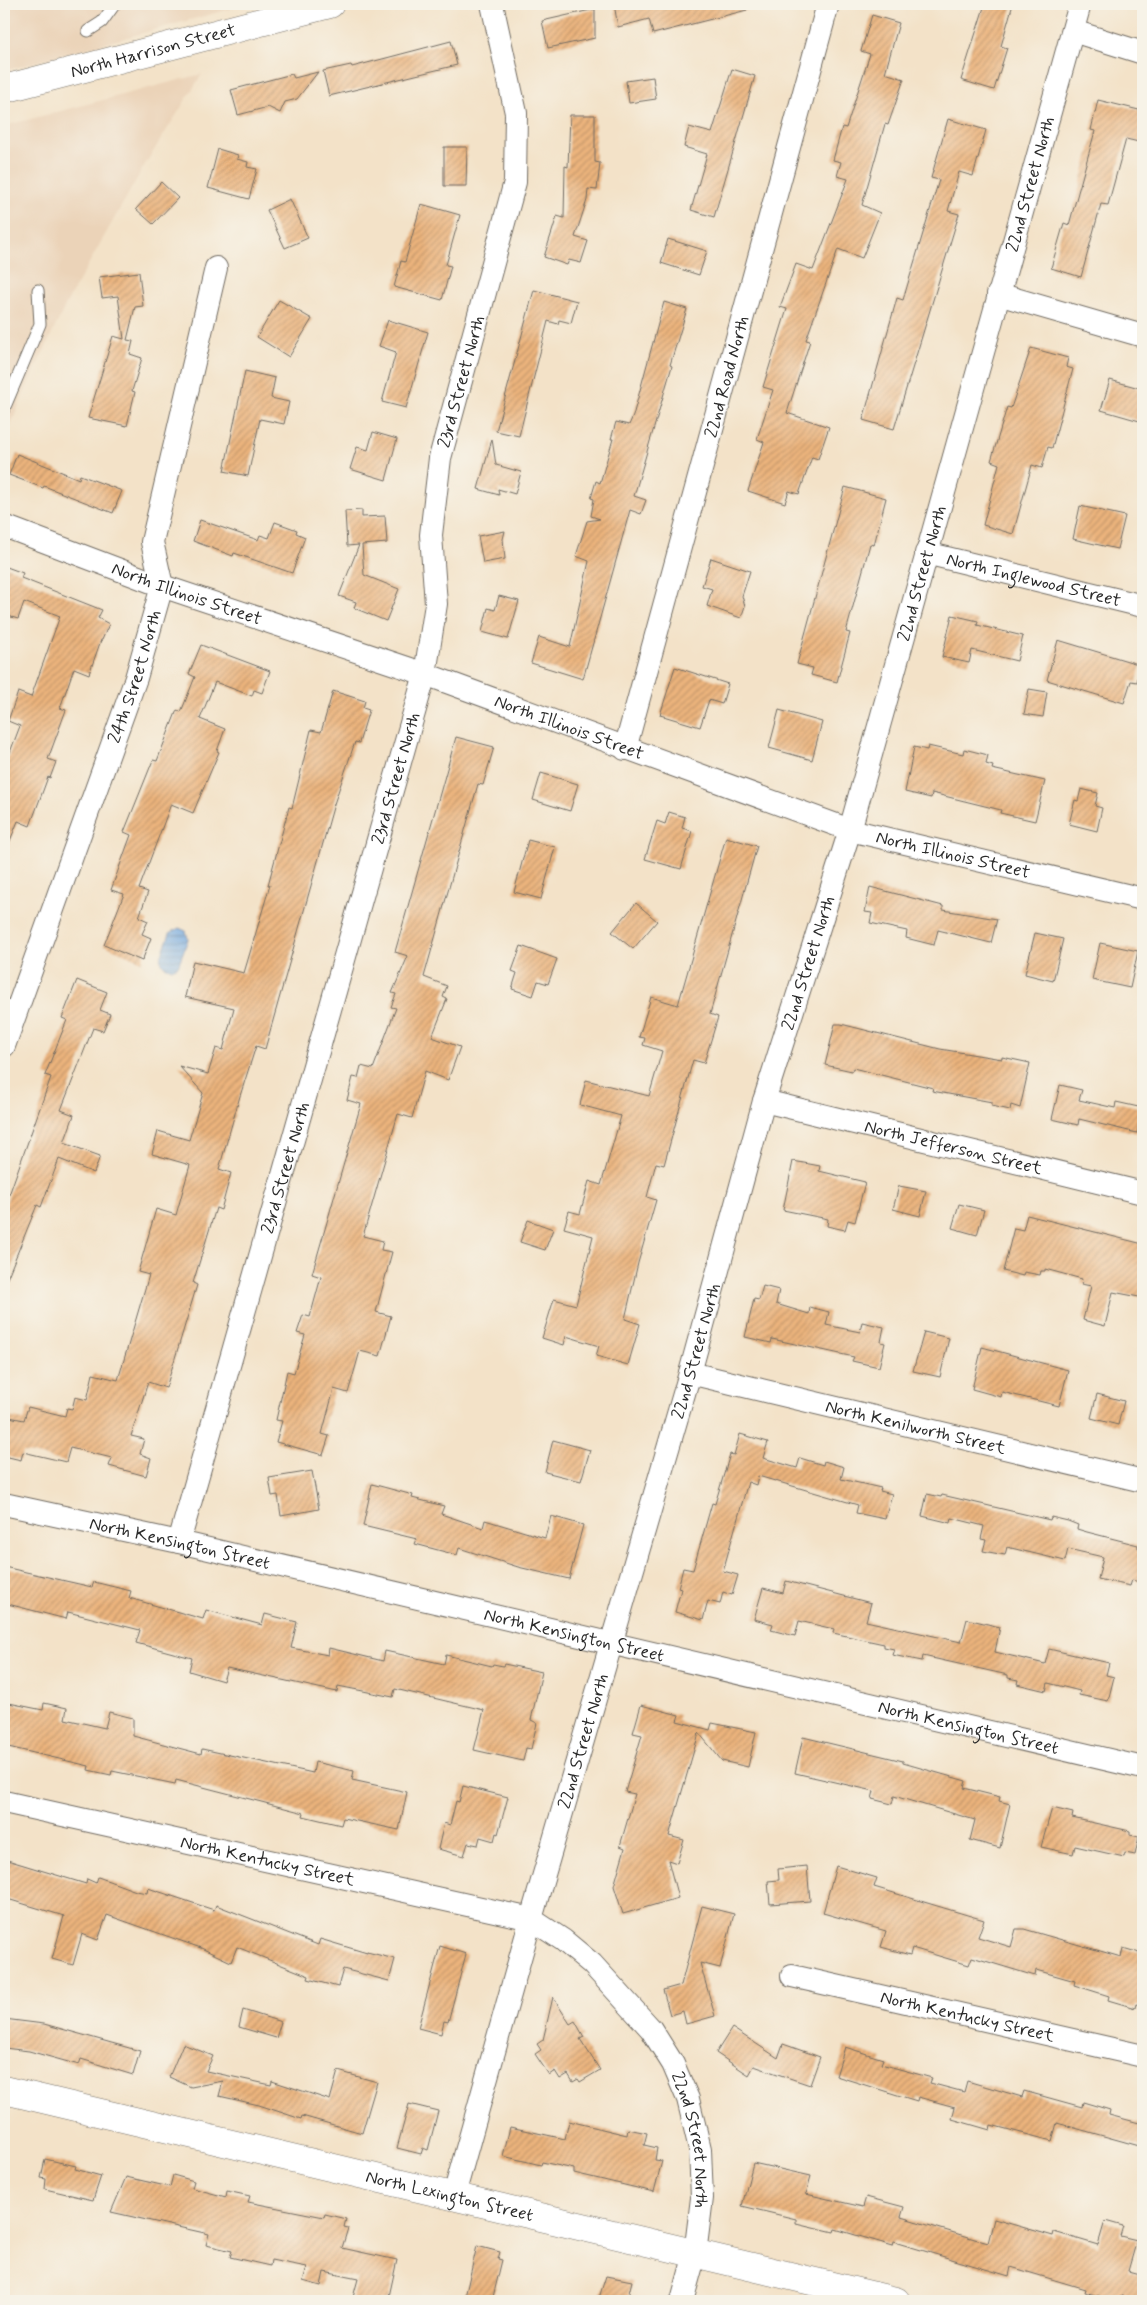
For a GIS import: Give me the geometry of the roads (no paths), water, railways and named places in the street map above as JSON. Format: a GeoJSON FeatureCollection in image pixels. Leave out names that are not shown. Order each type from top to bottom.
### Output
{"type":"FeatureCollection","features":[{"type":"Feature","properties":{"kind":"street","name":"North Harrison Street"},"geometry":{"type":"LineString","coordinates":[[4,89],[330,4]]}},
{"type":"Feature","properties":{"kind":"street","name":"23rd Street North"},"geometry":{"type":"LineString","coordinates":[[179,1542],[425,674],[436,604],[431,535],[440,458],[515,182],[516,113],[492,4]]}},
{"type":"Feature","properties":{"kind":"street","name":"22nd Road North"},"geometry":{"type":"LineString","coordinates":[[625,749],[828,4]]}},
{"type":"Feature","properties":{"kind":"street","name":"22nd Street North"},"geometry":{"type":"LineString","coordinates":[[454,2195],[531,1919],[690,1372],[764,1101],[850,830],[1080,4]]}},
{"type":"Feature","properties":{"kind":"street"},"geometry":{"type":"LineString","coordinates":[[1074,30],[1143,53]]}},
{"type":"Feature","properties":{"kind":"street","name":"24th Street North"},"geometry":{"type":"LineString","coordinates":[[4,1046],[136,678],[162,586],[152,542],[216,268]]}},
{"type":"Feature","properties":{"kind":"street"},"geometry":{"type":"LineString","coordinates":[[998,294],[1143,336]]}},
{"type":"Feature","properties":{"kind":"street","name":"North Illinois Street"},"geometry":{"type":"LineString","coordinates":[[4,526],[162,586],[425,674],[850,830],[1143,899]]}},
{"type":"Feature","properties":{"kind":"street","name":"North Inglewood Street"},"geometry":{"type":"LineString","coordinates":[[926,553],[1143,606]]}},
{"type":"Feature","properties":{"kind":"street","name":"North Jefferson Street"},"geometry":{"type":"LineString","coordinates":[[764,1101],[1143,1193]]}},
{"type":"Feature","properties":{"kind":"street","name":"North Kenilworth Street"},"geometry":{"type":"LineString","coordinates":[[690,1372],[1143,1481]]}},
{"type":"Feature","properties":{"kind":"street","name":"North Kensington Street"},"geometry":{"type":"LineString","coordinates":[[4,1504],[179,1542],[1143,1768]]}},
{"type":"Feature","properties":{"kind":"street","name":"North Kentucky Street"},"geometry":{"type":"LineString","coordinates":[[4,1802],[531,1919]]}},
{"type":"Feature","properties":{"kind":"street","name":"22nd Street North"},"geometry":{"type":"LineString","coordinates":[[531,1919],[563,1940],[592,1964],[651,2029],[674,2064],[688,2099],[700,2149],[702,2198],[695,2254],[682,2301]]}},
{"type":"Feature","properties":{"kind":"street","name":"North Kentucky Street"},"geometry":{"type":"LineString","coordinates":[[792,1976],[1143,2056]]}},
{"type":"Feature","properties":{"kind":"street","name":"North Lexington Street"},"geometry":{"type":"LineString","coordinates":[[4,2090],[896,2301]]}},
{"type":"Feature","properties":{"kind":"lane"},"geometry":{"type":"LineString","coordinates":[[88,31],[102,22],[115,4]]}},
{"type":"Feature","properties":{"kind":"lane"},"geometry":{"type":"LineString","coordinates":[[4,409],[40,324],[38,290]]}},
{"type":"Feature","properties":{"kind":"water"},"geometry":{"type":"Polygon","coordinates":[[[179,928],[186,931],[188,939],[178,966],[172,969],[164,966],[160,959],[170,933],[179,928]]]}}]}
